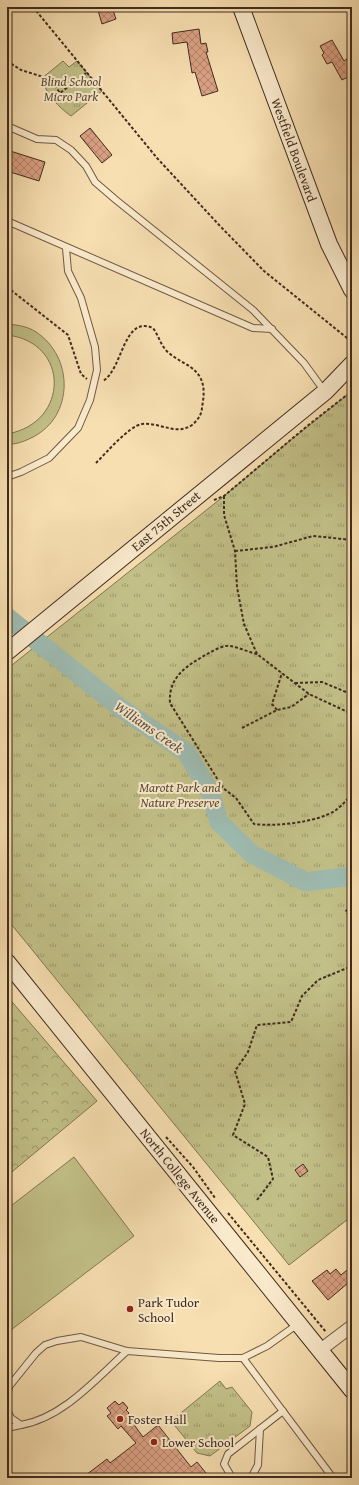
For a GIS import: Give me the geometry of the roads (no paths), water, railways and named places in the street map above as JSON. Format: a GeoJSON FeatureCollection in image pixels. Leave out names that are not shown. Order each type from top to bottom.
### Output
{"type":"FeatureCollection","features":[{"type":"Feature","properties":{"kind":"street","name":"Westfield Boulevard"},"geometry":{"type":"LineString","coordinates":[[241,7],[329,244],[352,290]]}},
{"type":"Feature","properties":{"kind":"street","name":"East 75th Street"},"geometry":{"type":"LineString","coordinates":[[7,652],[91,585],[325,391],[352,364]]}},
{"type":"Feature","properties":{"kind":"street","name":"East 75th Street"},"geometry":{"type":"LineString","coordinates":[[325,391],[352,378]]}},
{"type":"Feature","properties":{"kind":"street","name":"North College Avenue"},"geometry":{"type":"LineString","coordinates":[[7,962],[352,1390]]}},
{"type":"Feature","properties":{"kind":"street"},"geometry":{"type":"LineString","coordinates":[[320,1351],[352,1326]]}},
{"type":"Feature","properties":{"kind":"lane"},"geometry":{"type":"LineString","coordinates":[[7,126],[37,139],[56,140],[71,150],[86,166],[95,182],[254,310],[304,363],[325,391]]}},
{"type":"Feature","properties":{"kind":"lane"},"geometry":{"type":"LineString","coordinates":[[7,222],[253,328],[272,330]]}},
{"type":"Feature","properties":{"kind":"lane"},"geometry":{"type":"LineString","coordinates":[[7,478],[49,458],[78,428],[90,400],[97,370],[95,347],[81,298],[68,271],[66,248]]}},
{"type":"Feature","properties":{"kind":"lane"},"geometry":{"type":"LineString","coordinates":[[7,1397],[8,1388],[36,1353],[45,1345],[57,1341],[81,1337],[128,1351],[220,1358],[243,1358],[267,1346],[298,1324]]}},
{"type":"Feature","properties":{"kind":"lane"},"geometry":{"type":"LineString","coordinates":[[7,1428],[36,1422],[68,1404],[128,1351]]}},
{"type":"Feature","properties":{"kind":"lane"},"geometry":{"type":"LineString","coordinates":[[243,1358],[333,1478]]}},
{"type":"Feature","properties":{"kind":"lane"},"geometry":{"type":"LineString","coordinates":[[7,1410],[11,1418],[22,1425]]}},
{"type":"Feature","properties":{"kind":"lane"},"geometry":{"type":"LineString","coordinates":[[235,1478],[231,1476],[224,1464],[228,1454],[283,1411]]}},
{"type":"Feature","properties":{"kind":"lane"},"geometry":{"type":"LineString","coordinates":[[252,1478],[258,1465],[260,1429]]}},
{"type":"Feature","properties":{"kind":"waterway","name":"Williams Creek"},"geometry":{"type":"LineString","coordinates":[[7,617],[123,710],[186,752],[210,792],[219,822],[252,854],[306,882],[352,876]]}},
{"type":"Feature","properties":{"kind":"place","name":"Park Tudor School"},"geometry":{"type":"Point","coordinates":[130,1309]}},
{"type":"Feature","properties":{"kind":"place","name":"Foster Hall"},"geometry":{"type":"Point","coordinates":[120,1419]}},
{"type":"Feature","properties":{"kind":"place","name":"Lower School"},"geometry":{"type":"Point","coordinates":[154,1442]}},
{"type":"Feature","properties":{"kind":"park label","name":"Blind School Micro Park"},"geometry":{"type":"Point","coordinates":[71,88]}},
{"type":"Feature","properties":{"kind":"park label","name":"Marott Park and Nature Preserve"},"geometry":{"type":"Point","coordinates":[180,794]}}]}
